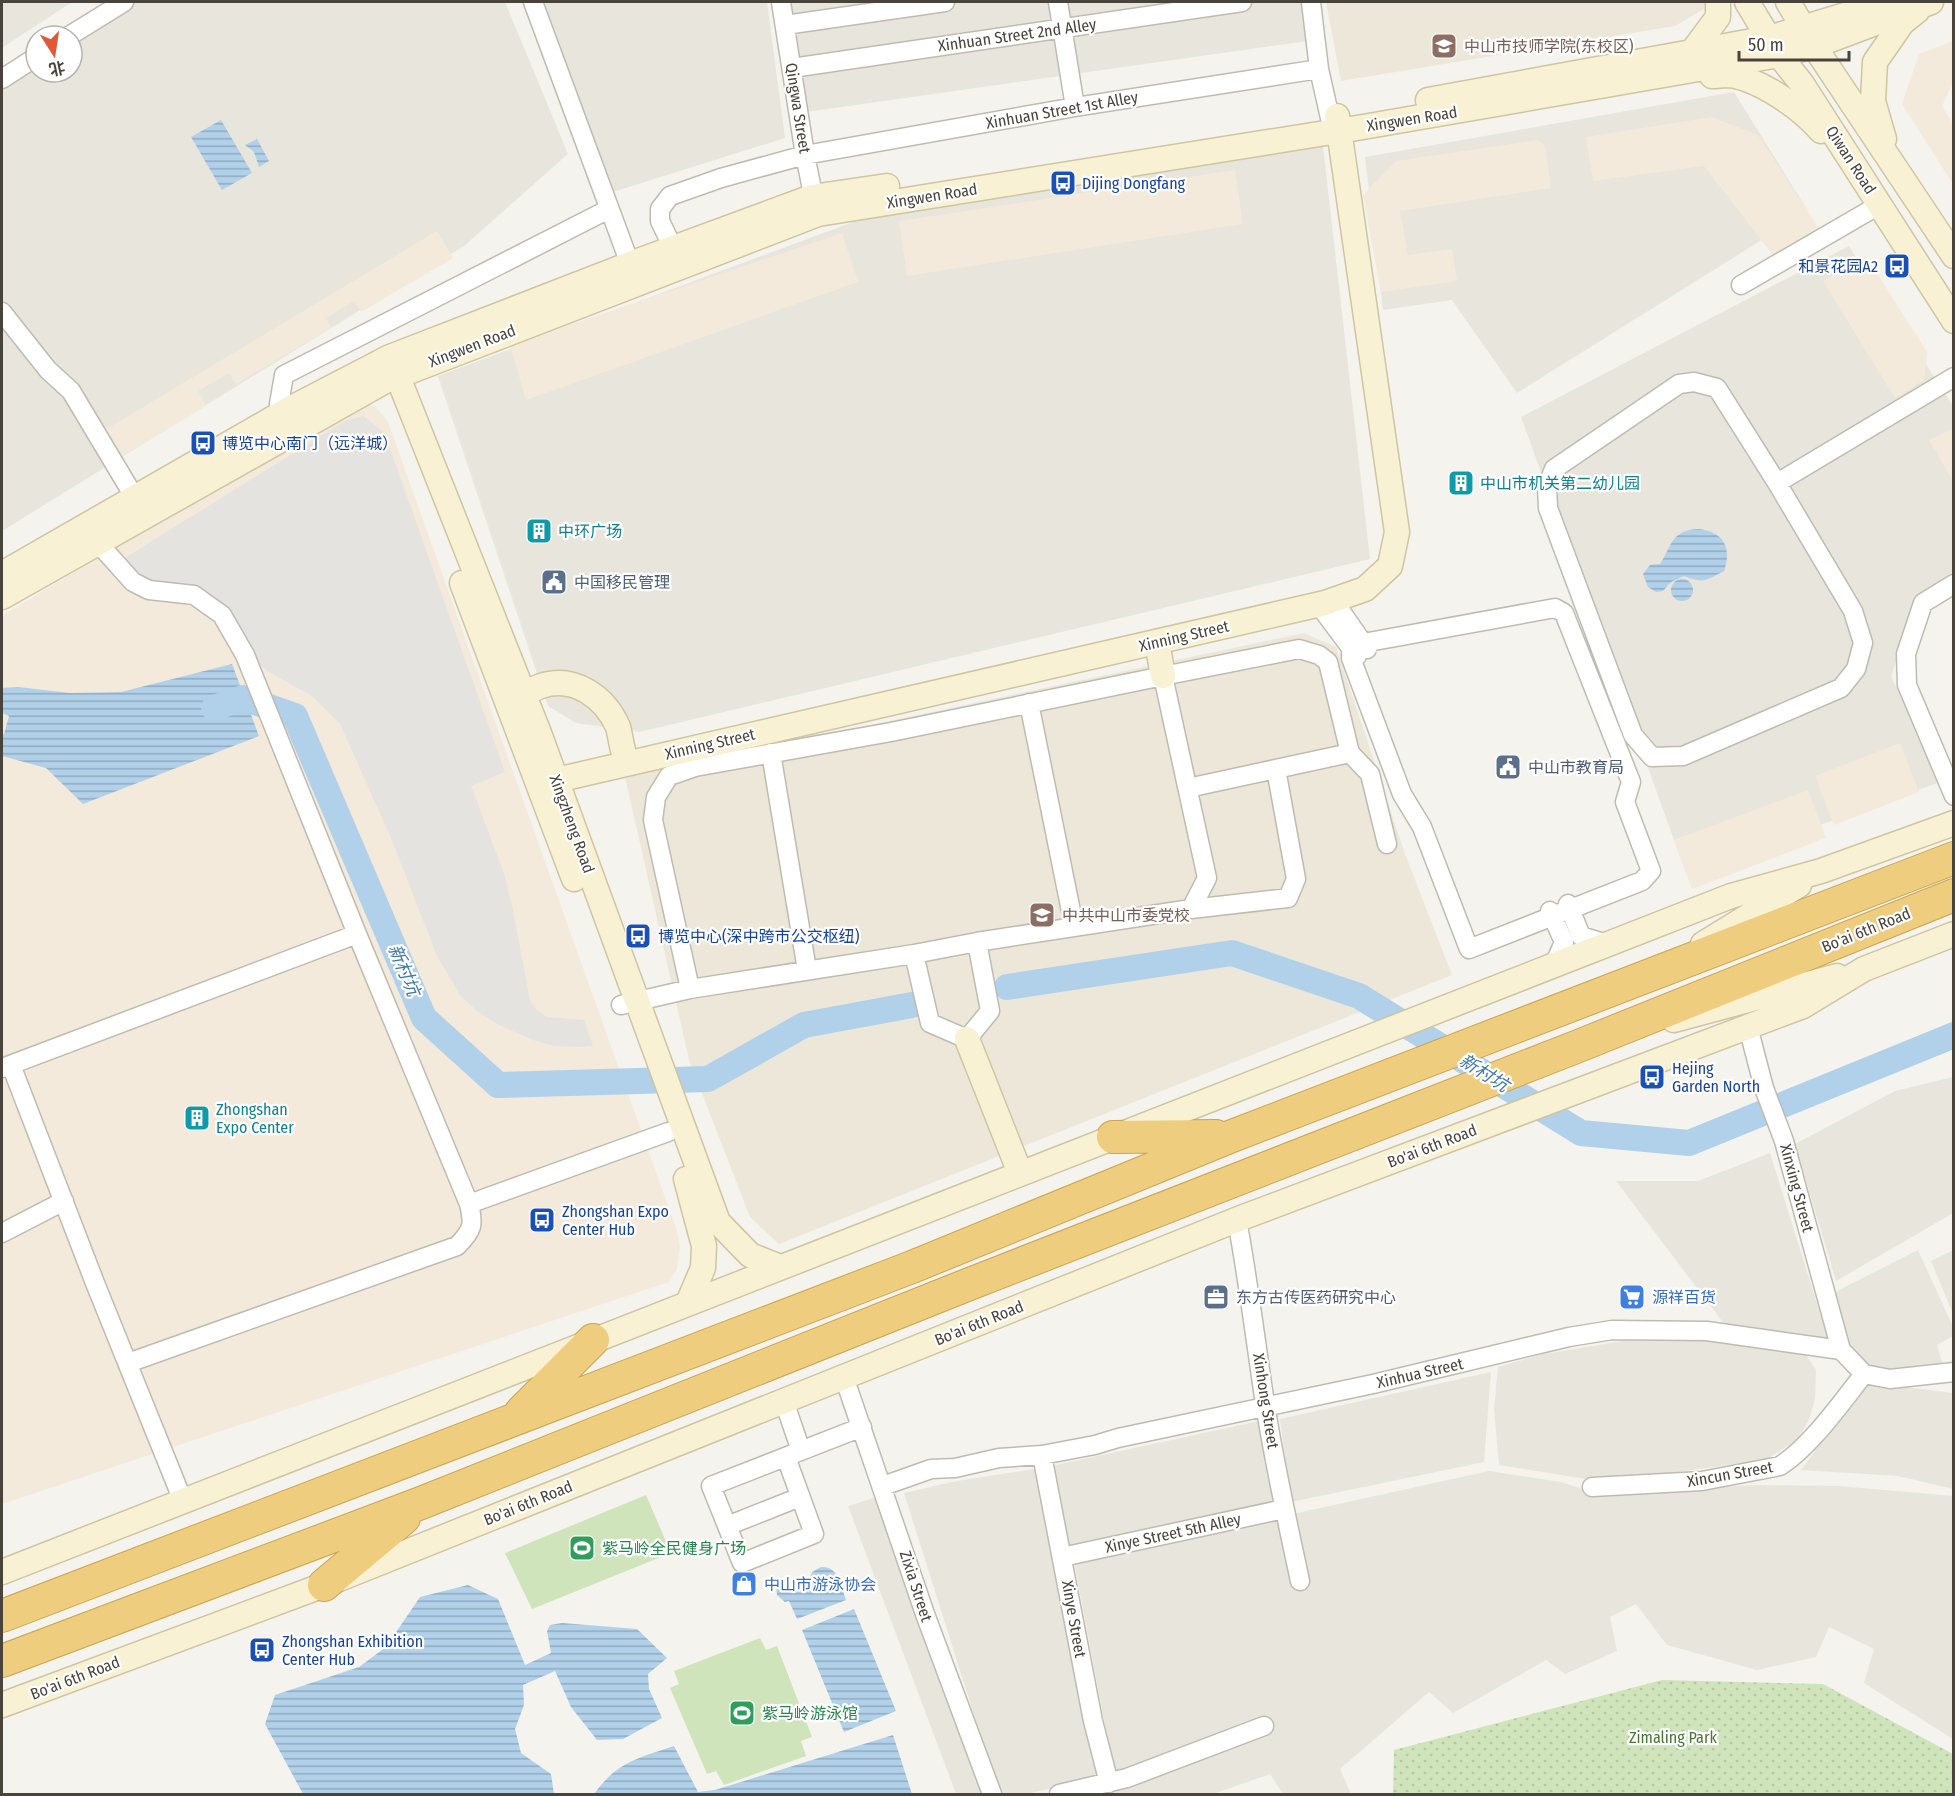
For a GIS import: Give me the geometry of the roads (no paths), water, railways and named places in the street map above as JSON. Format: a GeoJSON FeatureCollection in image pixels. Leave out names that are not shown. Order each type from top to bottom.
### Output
{"type":"FeatureCollection","features":[{"type":"Feature","properties":{"kind":"highway","name":"Bo'ai 6th Road"},"geometry":{"type":"LineString","coordinates":[[2,1616],[912,1267],[1232,1136],[1652,976],[1953,858]]}},
{"type":"Feature","properties":{"kind":"highway","name":"Bo'ai 6th Road"},"geometry":{"type":"LineString","coordinates":[[2,1661],[421,1503],[978,1281],[1576,1047],[1953,895]]}},
{"type":"Feature","properties":{"kind":"highway"},"geometry":{"type":"LineString","coordinates":[[1113,1137],[1232,1136]]}},
{"type":"Feature","properties":{"kind":"highway"},"geometry":{"type":"LineString","coordinates":[[512,1421],[593,1340]]}},
{"type":"Feature","properties":{"kind":"highway"},"geometry":{"type":"LineString","coordinates":[[324,1585],[421,1503]]}},
{"type":"Feature","properties":{"kind":"street"},"geometry":{"type":"LineString","coordinates":[[84,27],[124,2]]}},
{"type":"Feature","properties":{"kind":"street"},"geometry":{"type":"LineString","coordinates":[[533,2],[630,264]]}},
{"type":"Feature","properties":{"kind":"street","name":"Qingwa Street"},"geometry":{"type":"LineString","coordinates":[[781,2],[815,206]]}},
{"type":"Feature","properties":{"kind":"street"},"geometry":{"type":"LineString","coordinates":[[785,25],[945,2]]}},
{"type":"Feature","properties":{"kind":"street"},"geometry":{"type":"LineString","coordinates":[[1058,2],[1075,107]]}},
{"type":"Feature","properties":{"kind":"street","name":"Xinhuan Street 2nd Alley"},"geometry":{"type":"LineString","coordinates":[[792,68],[1242,2]]}},
{"type":"Feature","properties":{"kind":"street"},"geometry":{"type":"LineString","coordinates":[[545,775],[623,750],[1318,594],[1359,578],[1379,561],[1388,532],[1334,124],[1319,69],[1311,2]]}},
{"type":"Feature","properties":{"kind":"street"},"geometry":{"type":"LineString","coordinates":[[1718,2],[1718,17],[1692,62],[1712,76],[1730,75],[1770,89],[1809,117],[1862,178]]}},
{"type":"Feature","properties":{"kind":"street","name":"Qiwan Road"},"geometry":{"type":"LineString","coordinates":[[1747,2],[1953,321]]}},
{"type":"Feature","properties":{"kind":"street","name":"Qiwan Road"},"geometry":{"type":"LineString","coordinates":[[1788,2],[1808,37],[1953,256]]}},
{"type":"Feature","properties":{"kind":"street","name":"Xingwen Road"},"geometry":{"type":"LineString","coordinates":[[1808,37],[1888,2]]}},
{"type":"Feature","properties":{"kind":"street"},"geometry":{"type":"LineString","coordinates":[[1890,162],[1873,101],[1875,62],[1902,23],[1928,3]]}},
{"type":"Feature","properties":{"kind":"street","name":"Xingwen Road"},"geometry":{"type":"LineString","coordinates":[[2,574],[284,412],[630,264],[673,248],[815,206],[1334,124],[1692,62],[1774,47],[1928,3]]}},
{"type":"Feature","properties":{"kind":"street"},"geometry":{"type":"LineString","coordinates":[[2,78],[24,64]]}},
{"type":"Feature","properties":{"kind":"street","name":"Xinhuan Street 1st Alley"},"geometry":{"type":"LineString","coordinates":[[673,248],[660,221],[660,209],[670,195],[721,178],[805,155],[1075,107],[1319,69]]}},
{"type":"Feature","properties":{"kind":"street","name":"Xinning Street"},"geometry":{"type":"LineString","coordinates":[[545,775],[1157,642],[1326,603],[1365,589],[1390,566],[1397,532],[1334,124]]}},
{"type":"Feature","properties":{"kind":"street"},"geometry":{"type":"LineString","coordinates":[[1741,285],[1879,205]]}},
{"type":"Feature","properties":{"kind":"street","name":"Xingwen Road"},"geometry":{"type":"LineString","coordinates":[[2,597],[98,543],[388,369],[815,206]]}},
{"type":"Feature","properties":{"kind":"street"},"geometry":{"type":"LineString","coordinates":[[284,412],[279,404],[284,375],[609,209]]}},
{"type":"Feature","properties":{"kind":"street"},"geometry":{"type":"LineString","coordinates":[[2,312],[48,370],[71,391],[135,498]]}},
{"type":"Feature","properties":{"kind":"street","name":"Xingzheng Road"},"geometry":{"type":"LineString","coordinates":[[388,369],[524,694],[545,775]]}},
{"type":"Feature","properties":{"kind":"street","name":"Xingzheng Road"},"geometry":{"type":"LineString","coordinates":[[388,369],[545,775],[676,1132],[718,1222],[750,1255],[780,1267]]}},
{"type":"Feature","properties":{"kind":"street"},"geometry":{"type":"LineString","coordinates":[[1777,483],[1953,377]]}},
{"type":"Feature","properties":{"kind":"street"},"geometry":{"type":"LineString","coordinates":[[1694,382],[1717,388],[1777,483],[1853,611],[1863,643],[1856,669],[1842,688],[1683,756],[1652,757],[1633,735],[1548,508],[1547,487],[1554,469],[1679,384],[1694,382]]}},
{"type":"Feature","properties":{"kind":"street"},"geometry":{"type":"LineString","coordinates":[[98,543],[133,582],[149,590],[194,595],[222,615],[245,655],[469,1204],[473,1221],[468,1235],[457,1246],[128,1364]]}},
{"type":"Feature","properties":{"kind":"street"},"geometry":{"type":"LineString","coordinates":[[1953,584],[1923,603],[1906,654],[1907,685],[1948,773],[1953,796]]}},
{"type":"Feature","properties":{"kind":"street"},"geometry":{"type":"LineString","coordinates":[[1326,603],[1360,649]]}},
{"type":"Feature","properties":{"kind":"street"},"geometry":{"type":"LineString","coordinates":[[1555,608],[1564,613],[1631,782],[1625,802],[1651,871],[1642,881],[1560,910],[1469,949],[1422,827],[1402,794],[1351,658],[1360,649],[1555,608]]}},
{"type":"Feature","properties":{"kind":"street"},"geometry":{"type":"LineString","coordinates":[[1157,642],[1207,878],[1191,909]]}},
{"type":"Feature","properties":{"kind":"street"},"geometry":{"type":"LineString","coordinates":[[690,989],[653,820],[656,797],[669,776],[694,766],[891,732],[1299,649],[1319,655],[1328,662],[1350,753],[1370,774],[1388,844]]}},
{"type":"Feature","properties":{"kind":"street"},"geometry":{"type":"LineString","coordinates":[[524,694],[543,685],[571,684],[591,692],[606,706],[618,728],[623,750]]}},
{"type":"Feature","properties":{"kind":"street"},"geometry":{"type":"LineString","coordinates":[[1029,703],[1074,926]]}},
{"type":"Feature","properties":{"kind":"street"},"geometry":{"type":"LineString","coordinates":[[771,753],[807,970]]}},
{"type":"Feature","properties":{"kind":"street"},"geometry":{"type":"LineString","coordinates":[[1188,788],[1350,753]]}},
{"type":"Feature","properties":{"kind":"street"},"geometry":{"type":"LineString","coordinates":[[629,1003],[690,989],[1074,926],[1288,898],[1296,879],[1276,769]]}},
{"type":"Feature","properties":{"kind":"street"},"geometry":{"type":"LineString","coordinates":[[2,1572],[1731,896],[1821,871],[1953,823]]}},
{"type":"Feature","properties":{"kind":"street"},"geometry":{"type":"LineString","coordinates":[[1652,976],[1821,871]]}},
{"type":"Feature","properties":{"kind":"street"},"geometry":{"type":"LineString","coordinates":[[1560,910],[1581,936],[1607,944]]}},
{"type":"Feature","properties":{"kind":"street"},"geometry":{"type":"LineString","coordinates":[[1554,965],[1564,942],[1560,910]]}},
{"type":"Feature","properties":{"kind":"street"},"geometry":{"type":"LineString","coordinates":[[183,1501],[64,1201],[6,1066],[357,934]]}},
{"type":"Feature","properties":{"kind":"street","name":"Bo'ai 6th Road"},"geometry":{"type":"LineString","coordinates":[[2,1705],[324,1585],[1237,1220],[1803,1006],[1864,969],[1953,934]]}},
{"type":"Feature","properties":{"kind":"street"},"geometry":{"type":"LineString","coordinates":[[966,1039],[990,1011],[977,942]]}},
{"type":"Feature","properties":{"kind":"street"},"geometry":{"type":"LineString","coordinates":[[914,954],[930,1023],[966,1039],[1020,1173]]}},
{"type":"Feature","properties":{"kind":"street"},"geometry":{"type":"LineString","coordinates":[[1576,1047],[1864,969]]}},
{"type":"Feature","properties":{"kind":"street","name":"Xinxing Street"},"geometry":{"type":"LineString","coordinates":[[1748,1027],[1764,1088],[1785,1140],[1841,1350]]}},
{"type":"Feature","properties":{"kind":"street"},"geometry":{"type":"LineString","coordinates":[[469,1204],[676,1132]]}},
{"type":"Feature","properties":{"kind":"street","name":"Xingzheng Road"},"geometry":{"type":"LineString","coordinates":[[676,1132],[704,1246],[703,1268],[688,1303]]}},
{"type":"Feature","properties":{"kind":"street"},"geometry":{"type":"LineString","coordinates":[[2,1233],[64,1201]]}},
{"type":"Feature","properties":{"kind":"street","name":"Xinhong Street"},"geometry":{"type":"LineString","coordinates":[[1237,1220],[1266,1406],[1284,1509],[1300,1581]]}},
{"type":"Feature","properties":{"kind":"street","name":"Xinhua Street"},"geometry":{"type":"LineString","coordinates":[[883,1486],[931,1469],[955,1468],[999,1458],[1042,1455],[1373,1384],[1569,1337],[1612,1330],[1707,1331],[1841,1350]]}},
{"type":"Feature","properties":{"kind":"street"},"geometry":{"type":"LineString","coordinates":[[1841,1350],[1864,1374],[1890,1379],[1953,1372]]}},
{"type":"Feature","properties":{"kind":"street","name":"Xincun Street"},"geometry":{"type":"LineString","coordinates":[[1592,1487],[1701,1481],[1780,1466],[1789,1461],[1827,1421],[1864,1374]]}},
{"type":"Feature","properties":{"kind":"street","name":"Zixia Street"},"geometry":{"type":"LineString","coordinates":[[844,1377],[925,1614],[992,1794]]}},
{"type":"Feature","properties":{"kind":"street"},"geometry":{"type":"LineString","coordinates":[[784,1401],[793,1454],[800,1497],[814,1534],[742,1563],[711,1486],[793,1454],[862,1427]]}},
{"type":"Feature","properties":{"kind":"street","name":"Xinye Street"},"geometry":{"type":"LineString","coordinates":[[1042,1455],[1093,1721],[1110,1783]]}},
{"type":"Feature","properties":{"kind":"street"},"geometry":{"type":"LineString","coordinates":[[727,1526],[800,1497]]}},
{"type":"Feature","properties":{"kind":"street","name":"Xinye Street 5th Alley"},"geometry":{"type":"LineString","coordinates":[[1062,1557],[1284,1509]]}},
{"type":"Feature","properties":{"kind":"street"},"geometry":{"type":"LineString","coordinates":[[1059,1794],[1110,1783],[1264,1726]]}},
{"type":"Feature","properties":{"kind":"water"},"geometry":{"type":"Polygon","coordinates":[[[221,120],[252,173],[222,190],[191,137],[221,120]]]}},
{"type":"Feature","properties":{"kind":"water"},"geometry":{"type":"Polygon","coordinates":[[[257,139],[269,161],[259,167],[254,152],[245,145],[257,139]]]}},
{"type":"Feature","properties":{"kind":"water"},"geometry":{"type":"Polygon","coordinates":[[[1699,529],[1715,534],[1724,542],[1727,555],[1724,571],[1705,580],[1684,576],[1671,582],[1663,591],[1656,592],[1648,587],[1643,574],[1650,565],[1660,564],[1673,540],[1682,532],[1699,529]]]}},
{"type":"Feature","properties":{"kind":"water"},"geometry":{"type":"Polygon","coordinates":[[[1682,579],[1692,586],[1693,590],[1686,600],[1682,601],[1672,594],[1671,590],[1678,580],[1682,579]]]}},
{"type":"Feature","properties":{"kind":"water"},"geometry":{"type":"Polygon","coordinates":[[[232,664],[259,736],[83,804],[46,768],[2,756],[2,735],[9,716],[2,713],[2,688],[18,687],[70,693],[121,692],[232,664]]]}},
{"type":"Feature","properties":{"kind":"water"},"geometry":{"type":"Polygon","coordinates":[[[821,1567],[836,1573],[846,1600],[797,1619],[789,1601],[785,1602],[777,1595],[776,1586],[783,1582],[794,1586],[809,1580],[812,1572],[821,1567]]]}},
{"type":"Feature","properties":{"kind":"water"},"geometry":{"type":"Polygon","coordinates":[[[468,1585],[498,1599],[525,1665],[551,1653],[547,1631],[550,1625],[562,1623],[637,1629],[667,1658],[648,1674],[649,1689],[662,1718],[623,1739],[597,1740],[571,1707],[555,1671],[523,1685],[524,1705],[515,1729],[521,1753],[551,1774],[554,1794],[303,1794],[265,1724],[275,1695],[359,1667],[386,1647],[420,1597],[468,1585]]]}},
{"type":"Feature","properties":{"kind":"water"},"geometry":{"type":"Polygon","coordinates":[[[854,1609],[896,1711],[844,1732],[802,1630],[854,1609]]]}},
{"type":"Feature","properties":{"kind":"water"},"geometry":{"type":"Polygon","coordinates":[[[893,1735],[912,1794],[594,1794],[611,1775],[629,1762],[674,1746],[698,1792],[715,1790],[893,1735]]]}},
{"type":"Feature","properties":{"kind":"waterway","name":"新村坑"},"geometry":{"type":"LineString","coordinates":[[214,708],[243,698],[295,716],[424,1018],[498,1085],[708,1079],[804,1025],[912,1005]]}},
{"type":"Feature","properties":{"kind":"waterway","name":"新村坑"},"geometry":{"type":"LineString","coordinates":[[1007,987],[1232,953],[1359,996],[1581,1133],[1689,1143],[1954,1035]]}},
{"type":"Feature","properties":{"kind":"place","name":"中山市技师学院(东校区)"},"geometry":{"type":"Point","coordinates":[1444,46]}},
{"type":"Feature","properties":{"kind":"place","name":"Dijing Dongfang"},"geometry":{"type":"Point","coordinates":[1063,183]}},
{"type":"Feature","properties":{"kind":"place","name":"和景花园A2"},"geometry":{"type":"Point","coordinates":[1897,266]}},
{"type":"Feature","properties":{"kind":"place","name":"博览中心南门（远洋城）"},"geometry":{"type":"Point","coordinates":[203,443]}},
{"type":"Feature","properties":{"kind":"place","name":"中山市机关第二幼儿园"},"geometry":{"type":"Point","coordinates":[1461,483]}},
{"type":"Feature","properties":{"kind":"place","name":"中环广场"},"geometry":{"type":"Point","coordinates":[539,531]}},
{"type":"Feature","properties":{"kind":"place","name":"中国移民管理"},"geometry":{"type":"Point","coordinates":[554,582]}},
{"type":"Feature","properties":{"kind":"place","name":"中山市教育局"},"geometry":{"type":"Point","coordinates":[1508,767]}},
{"type":"Feature","properties":{"kind":"place","name":"中共中山市委党校"},"geometry":{"type":"Point","coordinates":[1042,915]}},
{"type":"Feature","properties":{"kind":"place","name":"博览中心(深中跨市公交枢纽)"},"geometry":{"type":"Point","coordinates":[638,936]}},
{"type":"Feature","properties":{"kind":"place","name":"Hejing Garden North"},"geometry":{"type":"Point","coordinates":[1652,1077]}},
{"type":"Feature","properties":{"kind":"place","name":"Zhongshan Expo Center"},"geometry":{"type":"Point","coordinates":[197,1118]}},
{"type":"Feature","properties":{"kind":"place","name":"Zhongshan Expo Center Hub"},"geometry":{"type":"Point","coordinates":[542,1220]}},
{"type":"Feature","properties":{"kind":"place","name":"东方古传医药研究中心"},"geometry":{"type":"Point","coordinates":[1216,1297]}},
{"type":"Feature","properties":{"kind":"place","name":"源祥百货"},"geometry":{"type":"Point","coordinates":[1632,1297]}},
{"type":"Feature","properties":{"kind":"place","name":"紫马岭全民健身广场"},"geometry":{"type":"Point","coordinates":[582,1548]}},
{"type":"Feature","properties":{"kind":"place","name":"中山市游泳协会"},"geometry":{"type":"Point","coordinates":[744,1584]}},
{"type":"Feature","properties":{"kind":"place","name":"Zhongshan Exhibition Center Hub"},"geometry":{"type":"Point","coordinates":[262,1650]}},
{"type":"Feature","properties":{"kind":"place","name":"紫马岭游泳馆"},"geometry":{"type":"Point","coordinates":[742,1713]}},
{"type":"Feature","properties":{"kind":"park label","name":"Zimaling Park"},"geometry":{"type":"Point","coordinates":[1673,1737]}}]}
